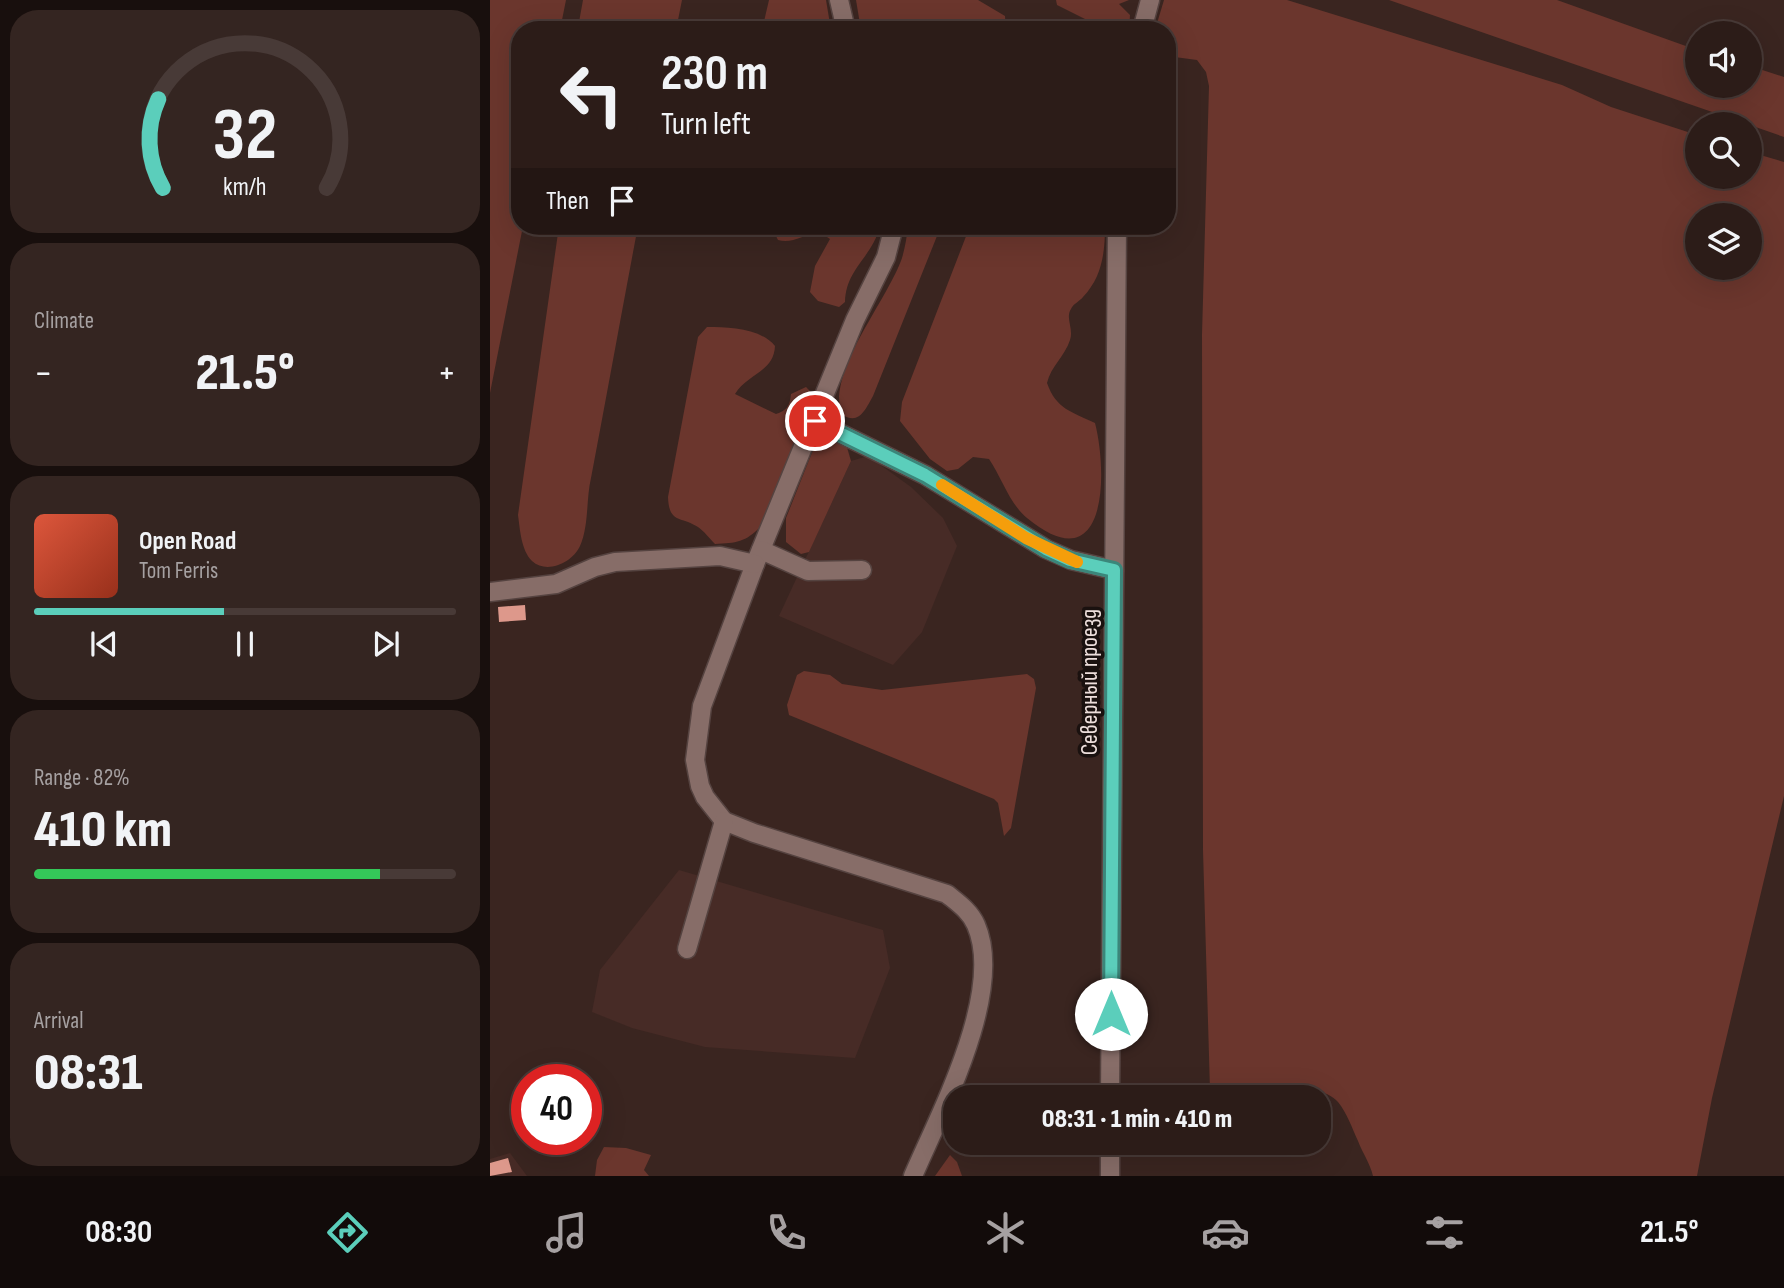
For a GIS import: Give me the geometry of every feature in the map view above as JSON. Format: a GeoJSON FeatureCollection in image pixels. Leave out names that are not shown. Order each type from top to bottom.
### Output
{"type":"FeatureCollection","features":[{"type":"Feature","properties":{"kind":"street"},"geometry":{"type":"LineString","coordinates":[[839,0],[844,21]]}},
{"type":"Feature","properties":{"kind":"street"},"geometry":{"type":"LineString","coordinates":[[1144,21],[1150,0]]}},
{"type":"Feature","properties":{"kind":"street"},"geometry":{"type":"LineString","coordinates":[[892,235],[886,257],[855,320],[713,672],[695,738],[695,760],[705,797],[724,821],[947,894],[966,909],[976,925],[982,946],[982,975],[972,1031],[913,1176]]}},
{"type":"Feature","properties":{"kind":"street","name":"Северный проезд"},"geometry":{"type":"LineString","coordinates":[[1111,1085],[1117,235]]}},
{"type":"Feature","properties":{"kind":"street"},"geometry":{"type":"LineString","coordinates":[[815,421],[925,475],[1046,549],[1070,560],[1114,570]]}},
{"type":"Feature","properties":{"kind":"street"},"geometry":{"type":"LineString","coordinates":[[490,592],[556,584],[595,567],[615,562],[720,556],[758,557],[817,572],[862,570]]}},
{"type":"Feature","properties":{"kind":"street"},"geometry":{"type":"LineString","coordinates":[[687,949],[724,821]]}},
{"type":"Feature","properties":{"kind":"street"},"geometry":{"type":"LineString","coordinates":[[1110,1155],[1110,1176]]}},
{"type":"Feature","properties":{"kind":"shaded area"},"geometry":{"type":"Polygon","coordinates":[[[490,0],[566,0],[562,21],[511,21],[511,235],[521,235],[490,393],[490,0]]]}},
{"type":"Feature","properties":{"kind":"shaded area"},"geometry":{"type":"Polygon","coordinates":[[[583,0],[682,0],[678,21],[579,21],[583,0]]]}},
{"type":"Feature","properties":{"kind":"shaded area"},"geometry":{"type":"Polygon","coordinates":[[[769,0],[826,0],[830,21],[764,21],[769,0]]]}},
{"type":"Feature","properties":{"kind":"shaded area"},"geometry":{"type":"Polygon","coordinates":[[[856,0],[978,0],[1005,16],[1005,21],[860,21],[856,0]]]}},
{"type":"Feature","properties":{"kind":"shaded area"},"geometry":{"type":"Polygon","coordinates":[[[1056,0],[1129,0],[1119,4],[1130,15],[1130,21],[1089,21],[1057,5],[1056,0]]]}},
{"type":"Feature","properties":{"kind":"shaded area"},"geometry":{"type":"Polygon","coordinates":[[[1164,0],[1287,0],[1562,85],[1611,107],[1685,131],[1685,189],[1762,189],[1762,156],[1784,162],[1784,796],[1712,1098],[1697,1176],[1373,1176],[1344,1111],[1331,1097],[1331,1085],[1210,1085],[1203,850],[1202,335],[1209,86],[1206,72],[1197,60],[1176,57],[1176,21],[1158,21],[1164,0]]]}},
{"type":"Feature","properties":{"kind":"shaded area"},"geometry":{"type":"Polygon","coordinates":[[[1389,0],[1557,0],[1685,46],[1685,98],[1762,98],[1762,70],[1784,77],[1784,137],[1762,129],[1762,112],[1712,112],[1389,0]]]}},
{"type":"Feature","properties":{"kind":"shaded area"},"geometry":{"type":"Polygon","coordinates":[[[558,235],[636,235],[589,486],[583,538],[577,552],[559,565],[538,565],[525,551],[518,515],[558,235]]]}},
{"type":"Feature","properties":{"kind":"shaded area"},"geometry":{"type":"Polygon","coordinates":[[[776,235],[807,235],[792,240],[778,240],[776,235]]]}},
{"type":"Feature","properties":{"kind":"shaded area"},"geometry":{"type":"Polygon","coordinates":[[[823,235],[877,235],[854,271],[846,290],[845,302],[839,307],[818,301],[810,292],[815,266],[830,239],[823,235]]]}},
{"type":"Feature","properties":{"kind":"shaded area"},"geometry":{"type":"Polygon","coordinates":[[[907,235],[937,235],[873,396],[861,415],[847,417],[841,414],[839,396],[843,377],[861,336],[895,275],[907,235]]]}},
{"type":"Feature","properties":{"kind":"shaded area"},"geometry":{"type":"Polygon","coordinates":[[[967,235],[1105,235],[1098,273],[1089,289],[1069,312],[1070,340],[1047,383],[1060,404],[1095,423],[1101,469],[1100,493],[1096,514],[1087,530],[1073,538],[1053,535],[1027,518],[1010,498],[989,459],[973,457],[958,469],[947,471],[930,459],[900,421],[902,402],[967,235]]]}},
{"type":"Feature","properties":{"kind":"shaded area"},"geometry":{"type":"Polygon","coordinates":[[[707,327],[753,332],[775,346],[770,362],[735,394],[776,414],[787,407],[791,394],[806,387],[811,392],[803,424],[760,527],[740,541],[715,544],[698,527],[673,515],[668,497],[698,337],[707,327]]]}},
{"type":"Feature","properties":{"kind":"shaded area"},"geometry":{"type":"Polygon","coordinates":[[[834,438],[846,444],[851,461],[809,552],[801,554],[786,542],[786,518],[815,445],[834,438]]]}},
{"type":"Feature","properties":{"kind":"shaded area"},"geometry":{"type":"Polygon","coordinates":[[[868,456],[911,487],[943,518],[957,546],[922,632],[893,665],[779,616],[851,461],[868,456]]]}},
{"type":"Feature","properties":{"kind":"shaded area"},"geometry":{"type":"Polygon","coordinates":[[[804,671],[830,675],[842,684],[882,690],[1027,674],[1034,679],[1036,688],[1011,828],[1004,836],[998,803],[994,799],[789,715],[787,705],[797,675],[804,671]]]}},
{"type":"Feature","properties":{"kind":"shaded area"},"geometry":{"type":"Polygon","coordinates":[[[679,870],[883,930],[890,968],[855,1058],[705,1047],[632,1028],[592,1012],[600,970],[679,870]]]}},
{"type":"Feature","properties":{"kind":"shaded area"},"geometry":{"type":"Polygon","coordinates":[[[604,1147],[626,1148],[651,1155],[644,1170],[649,1176],[595,1176],[597,1160],[604,1147]]]}},
{"type":"Feature","properties":{"kind":"shaded area"},"geometry":{"type":"Polygon","coordinates":[[[510,1153],[527,1176],[490,1176],[490,1159],[510,1153]]]}},
{"type":"Feature","properties":{"kind":"shaded area"},"geometry":{"type":"Polygon","coordinates":[[[950,1155],[957,1162],[962,1176],[935,1176],[950,1155]]]}},
{"type":"Feature","properties":{"kind":"building"},"geometry":{"type":"Polygon","coordinates":[[[525,605],[526,620],[499,622],[498,607],[525,605]]]}},
{"type":"Feature","properties":{"kind":"building"},"geometry":{"type":"Polygon","coordinates":[[[508,1158],[512,1172],[490,1176],[490,1163],[508,1158]]]}},
{"type":"Feature","properties":{"kind":"slow traffic"},"geometry":{"type":"LineString","coordinates":[[942,485],[1026,538],[1077,562]]}},
{"type":"Feature","properties":{"kind":"route"},"geometry":{"type":"LineString","coordinates":[[815,421],[925,475],[1046,549],[1070,560],[1114,570],[1111,1014]]}}]}
